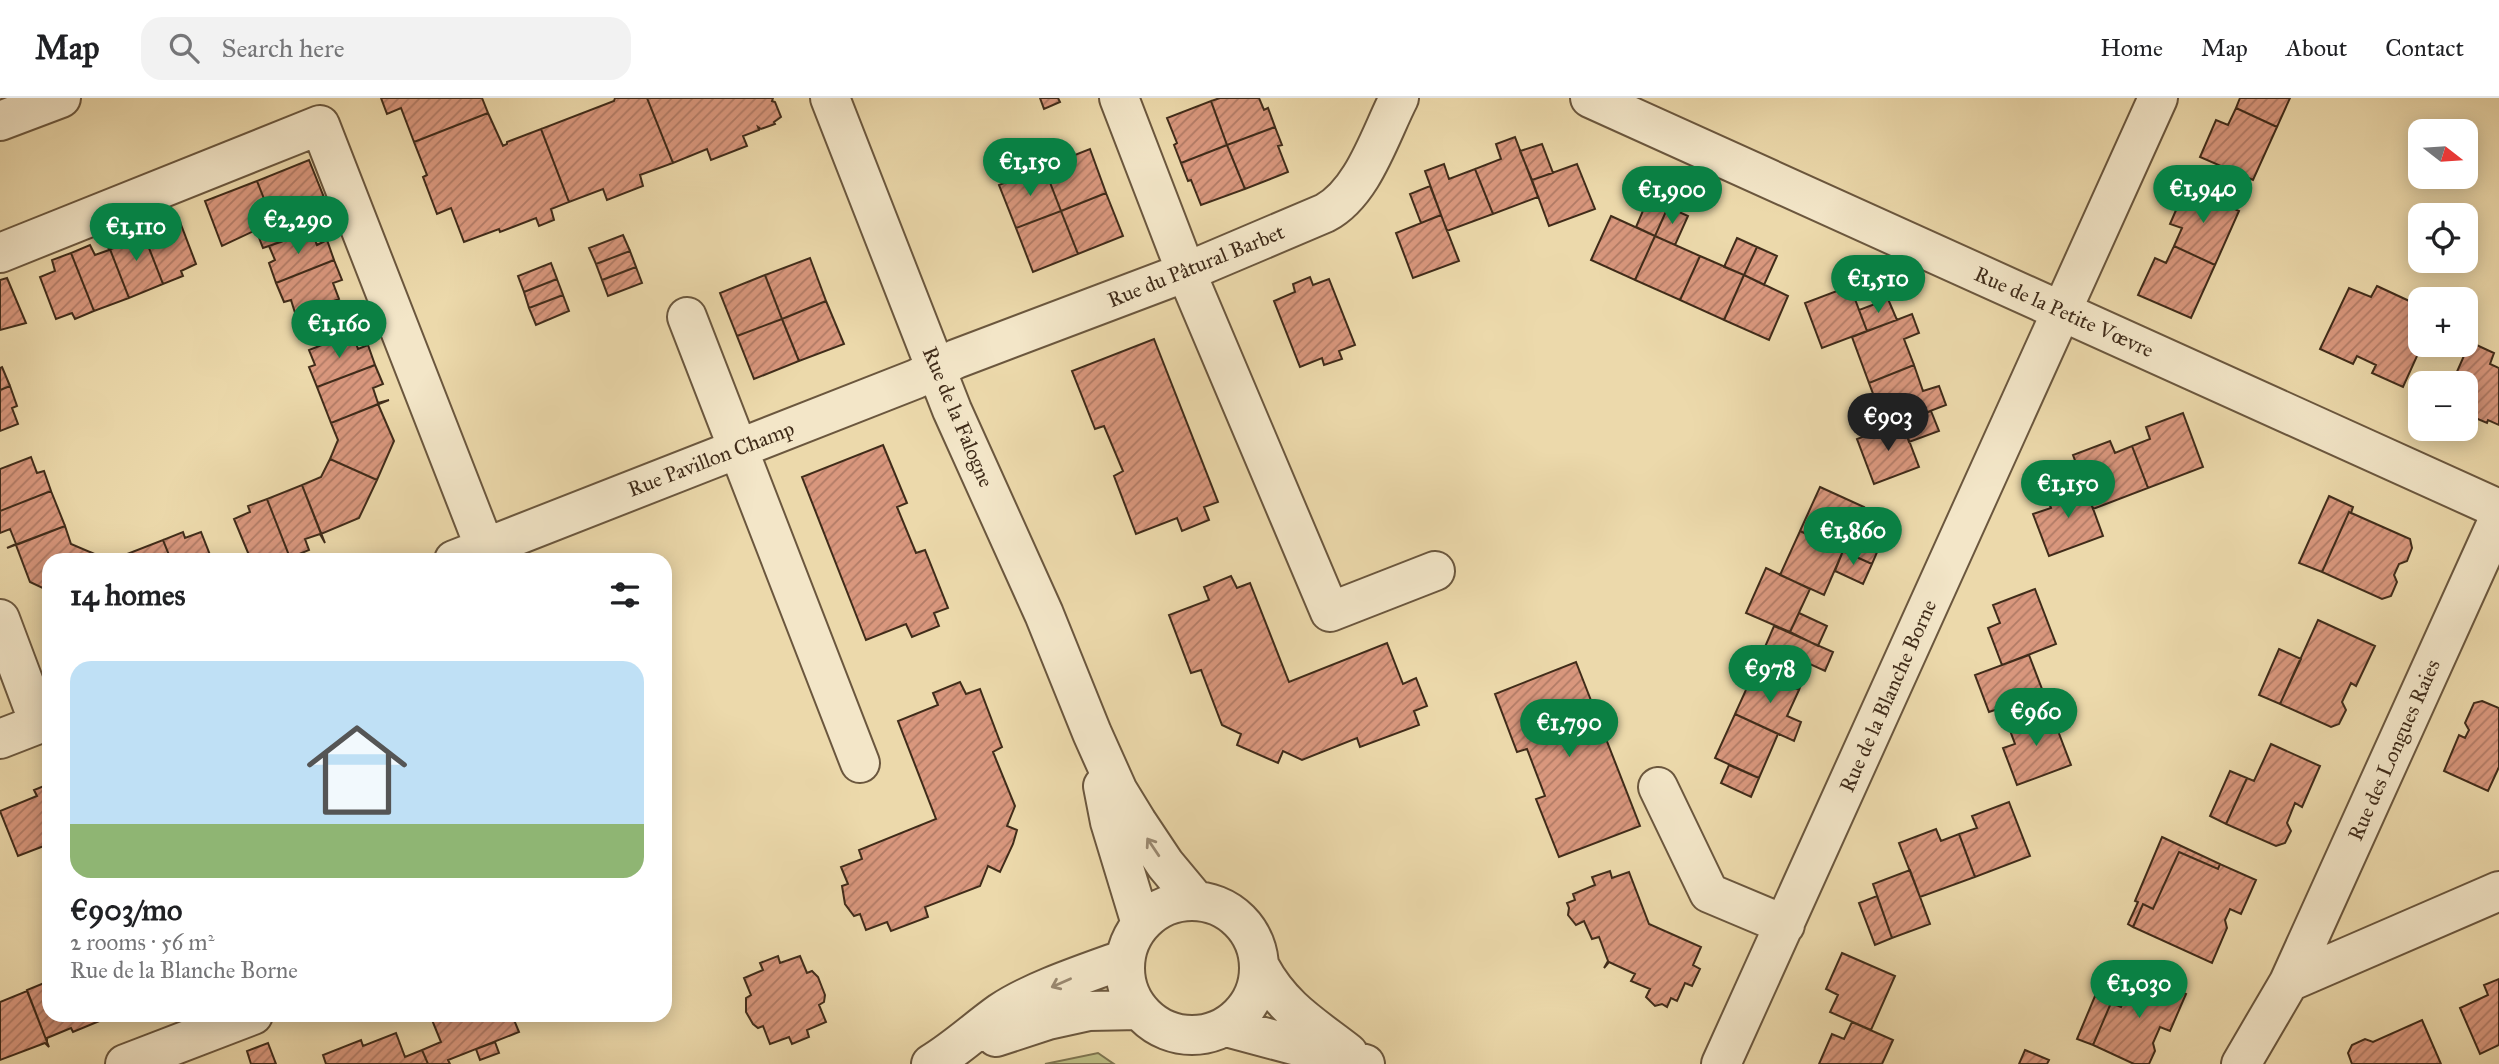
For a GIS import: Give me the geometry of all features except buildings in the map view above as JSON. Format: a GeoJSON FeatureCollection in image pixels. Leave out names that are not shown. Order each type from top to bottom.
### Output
{"type":"FeatureCollection","features":[{"type":"Feature","properties":{"kind":"street"},"geometry":{"type":"LineString","coordinates":[[0,121],[61,98]]}},
{"type":"Feature","properties":{"kind":"street","name":"Rue de la Falogne"},"geometry":{"type":"LineString","coordinates":[[830,98],[936,368],[1118,791],[1165,864],[1195,900]]}},
{"type":"Feature","properties":{"kind":"street"},"geometry":{"type":"LineString","coordinates":[[1119,98],[1186,272],[1330,612],[1435,571]]}},
{"type":"Feature","properties":{"kind":"street","name":"Rue du Pâtural Barbet"},"geometry":{"type":"LineString","coordinates":[[936,368],[1186,272],[1336,207],[1354,188],[1399,98]]}},
{"type":"Feature","properties":{"kind":"street","name":"Rue de la Petite Vœvre"},"geometry":{"type":"LineString","coordinates":[[1590,98],[2499,509]]}},
{"type":"Feature","properties":{"kind":"street","name":"Rue de la Blanche Borne"},"geometry":{"type":"LineString","coordinates":[[1721,1064],[2158,98]]}},
{"type":"Feature","properties":{"kind":"street","name":"Rue Pavillon Champ"},"geometry":{"type":"LineString","coordinates":[[0,253],[320,125],[387,297],[470,553]]}},
{"type":"Feature","properties":{"kind":"street"},"geometry":{"type":"LineString","coordinates":[[687,317],[860,763]]}},
{"type":"Feature","properties":{"kind":"street","name":"Rue Pavillon Champ"},"geometry":{"type":"LineString","coordinates":[[473,553],[916,379],[936,368]]}},
{"type":"Feature","properties":{"kind":"street","name":"Rue des Longues Raies"},"geometry":{"type":"LineString","coordinates":[[2241,1064],[2289,982],[2499,518]]}},
{"type":"Feature","properties":{"kind":"street"},"geometry":{"type":"LineString","coordinates":[[0,619],[42,717]]}},
{"type":"Feature","properties":{"kind":"street"},"geometry":{"type":"LineString","coordinates":[[0,739],[42,723]]}},
{"type":"Feature","properties":{"kind":"street","name":"Rue de la Falogne"},"geometry":{"type":"LineString","coordinates":[[1092,733],[1110,822],[1141,924]]}},
{"type":"Feature","properties":{"kind":"street"},"geometry":{"type":"LineString","coordinates":[[1658,787],[1709,894],[1785,925]]}},
{"type":"Feature","properties":{"kind":"street"},"geometry":{"type":"LineString","coordinates":[[2289,982],[2499,891]]}},
{"type":"Feature","properties":{"kind":"street"},"geometry":{"type":"LineString","coordinates":[[1260,967],[1258,985],[1241,1016],[1226,1027],[1209,1034],[1189,1036],[1170,1032],[1153,1024],[1139,1010],[1130,995],[1125,977],[1125,959],[1130,940],[1141,924],[1156,910],[1195,900],[1215,904],[1233,914],[1247,928],[1256,947],[1260,967],[1272,989],[1292,1010],[1362,1062]]}},
{"type":"Feature","properties":{"kind":"street"},"geometry":{"type":"LineString","coordinates":[[938,1060],[1002,1011],[1082,974],[1125,959]]}},
{"type":"Feature","properties":{"kind":"street"},"geometry":{"type":"LineString","coordinates":[[938,1060],[1048,1020],[1089,1011],[1139,1010]]}},
{"type":"Feature","properties":{"kind":"street"},"geometry":{"type":"LineString","coordinates":[[125,1064],[235,1022]]}},
{"type":"Feature","properties":{"kind":"street"},"geometry":{"type":"LineString","coordinates":[[1226,1027],[1362,1062]]}},
{"type":"Feature","properties":{"kind":"green space"},"geometry":{"type":"Polygon","coordinates":[[[1098,1053],[1114,1064],[1045,1064],[1098,1053]]]}}]}
